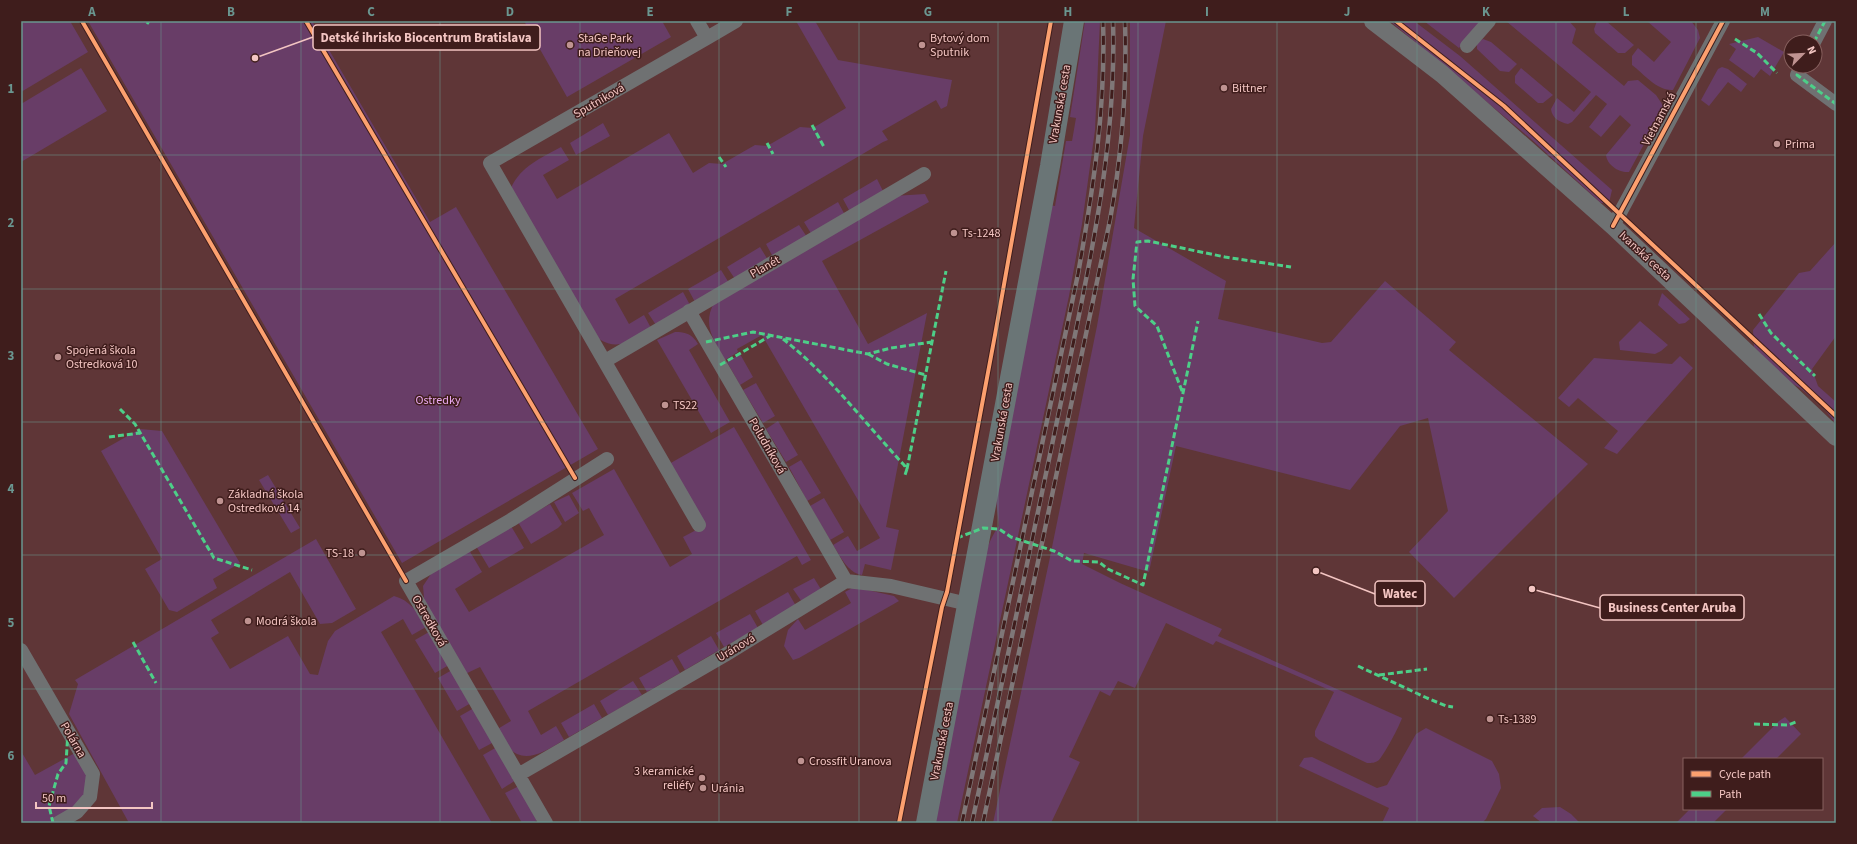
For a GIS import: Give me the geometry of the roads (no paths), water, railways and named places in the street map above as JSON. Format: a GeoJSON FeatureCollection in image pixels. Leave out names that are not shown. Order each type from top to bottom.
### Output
{"type":"FeatureCollection","features":[{"type":"Feature","properties":{"kind":"main road","name":"Vrakunská cesta"},"geometry":{"type":"LineString","coordinates":[[926,823],[1050,166],[1074,21]]}},
{"type":"Feature","properties":{"kind":"street"},"geometry":{"type":"LineString","coordinates":[[697,21],[707,38]]}},
{"type":"Feature","properties":{"kind":"street","name":"Sputniková"},"geometry":{"type":"LineString","coordinates":[[605,361],[490,163],[736,21]]}},
{"type":"Feature","properties":{"kind":"street","name":"Ivanská cesta"},"geometry":{"type":"LineString","coordinates":[[1373,21],[1442,74],[1613,226],[1836,437]]}},
{"type":"Feature","properties":{"kind":"street"},"geometry":{"type":"LineString","coordinates":[[1466,46],[1489,21]]}},
{"type":"Feature","properties":{"kind":"street","name":"Vietnamská"},"geometry":{"type":"LineString","coordinates":[[1613,226],[1723,21]]}},
{"type":"Feature","properties":{"kind":"street"},"geometry":{"type":"LineString","coordinates":[[1818,34],[1825,21]]}},
{"type":"Feature","properties":{"kind":"street"},"geometry":{"type":"LineString","coordinates":[[1798,74],[1836,104]]}},
{"type":"Feature","properties":{"kind":"street","name":"Planét"},"geometry":{"type":"LineString","coordinates":[[605,361],[924,174]]}},
{"type":"Feature","properties":{"kind":"street","name":"Poludníková"},"geometry":{"type":"LineString","coordinates":[[689,311],[846,581]]}},
{"type":"Feature","properties":{"kind":"street"},"geometry":{"type":"LineString","coordinates":[[605,361],[699,526]]}},
{"type":"Feature","properties":{"kind":"street","name":"Ostredková"},"geometry":{"type":"LineString","coordinates":[[546,823],[406,581],[511,520],[607,459]]}},
{"type":"Feature","properties":{"kind":"street"},"geometry":{"type":"LineString","coordinates":[[846,581],[891,586],[968,604]]}},
{"type":"Feature","properties":{"kind":"street","name":"Uránová"},"geometry":{"type":"LineString","coordinates":[[518,775],[725,655],[846,581]]}},
{"type":"Feature","properties":{"kind":"street","name":"Polárna"},"geometry":{"type":"LineString","coordinates":[[21,650],[93,774],[90,798],[77,812],[58,823]]}},
{"type":"Feature","properties":{"kind":"railway"},"geometry":{"type":"LineString","coordinates":[[962,823],[1078,274],[1089,211],[1097,148],[1102,85],[1103,21]]}},
{"type":"Feature","properties":{"kind":"railway"},"geometry":{"type":"LineString","coordinates":[[972,823],[1090,260],[1105,165],[1110,117],[1113,69],[1113,21]]}},
{"type":"Feature","properties":{"kind":"railway"},"geometry":{"type":"LineString","coordinates":[[983,823],[1110,220],[1118,170],[1123,121],[1125,21]]}},
{"type":"Feature","properties":{"kind":"place","name":"StaGe Park na Drieňovej"},"geometry":{"type":"Point","coordinates":[570,45]}},
{"type":"Feature","properties":{"kind":"place","name":"Bytový dom Sputnik"},"geometry":{"type":"Point","coordinates":[922,45]}},
{"type":"Feature","properties":{"kind":"place","name":"Detské ihrisko Biocentrum Bratislava"},"geometry":{"type":"Point","coordinates":[255,58]}},
{"type":"Feature","properties":{"kind":"place","name":"Bittner"},"geometry":{"type":"Point","coordinates":[1224,88]}},
{"type":"Feature","properties":{"kind":"place","name":"Prima"},"geometry":{"type":"Point","coordinates":[1777,144]}},
{"type":"Feature","properties":{"kind":"place","name":"Ts-1248"},"geometry":{"type":"Point","coordinates":[954,233]}},
{"type":"Feature","properties":{"kind":"place","name":"Spojená škola Ostredková 10"},"geometry":{"type":"Point","coordinates":[58,357]}},
{"type":"Feature","properties":{"kind":"place","name":"TS22"},"geometry":{"type":"Point","coordinates":[665,405]}},
{"type":"Feature","properties":{"kind":"place","name":"Základná škola Ostredková 14"},"geometry":{"type":"Point","coordinates":[220,501]}},
{"type":"Feature","properties":{"kind":"place","name":"TS-18"},"geometry":{"type":"Point","coordinates":[362,553]}},
{"type":"Feature","properties":{"kind":"place","name":"Watec"},"geometry":{"type":"Point","coordinates":[1316,571]}},
{"type":"Feature","properties":{"kind":"place","name":"Business Center Aruba"},"geometry":{"type":"Point","coordinates":[1532,589]}},
{"type":"Feature","properties":{"kind":"place","name":"Modrá škola"},"geometry":{"type":"Point","coordinates":[248,621]}},
{"type":"Feature","properties":{"kind":"place","name":"Ts-1389"},"geometry":{"type":"Point","coordinates":[1490,719]}},
{"type":"Feature","properties":{"kind":"place","name":"Crossfit Uranova"},"geometry":{"type":"Point","coordinates":[801,761]}},
{"type":"Feature","properties":{"kind":"place","name":"3 keramické reliéfy"},"geometry":{"type":"Point","coordinates":[702,778]}},
{"type":"Feature","properties":{"kind":"place","name":"Uránia"},"geometry":{"type":"Point","coordinates":[703,788]}},
{"type":"Feature","properties":{"kind":"park label","name":"Ostredky"},"geometry":{"type":"Point","coordinates":[438,400]}}]}
